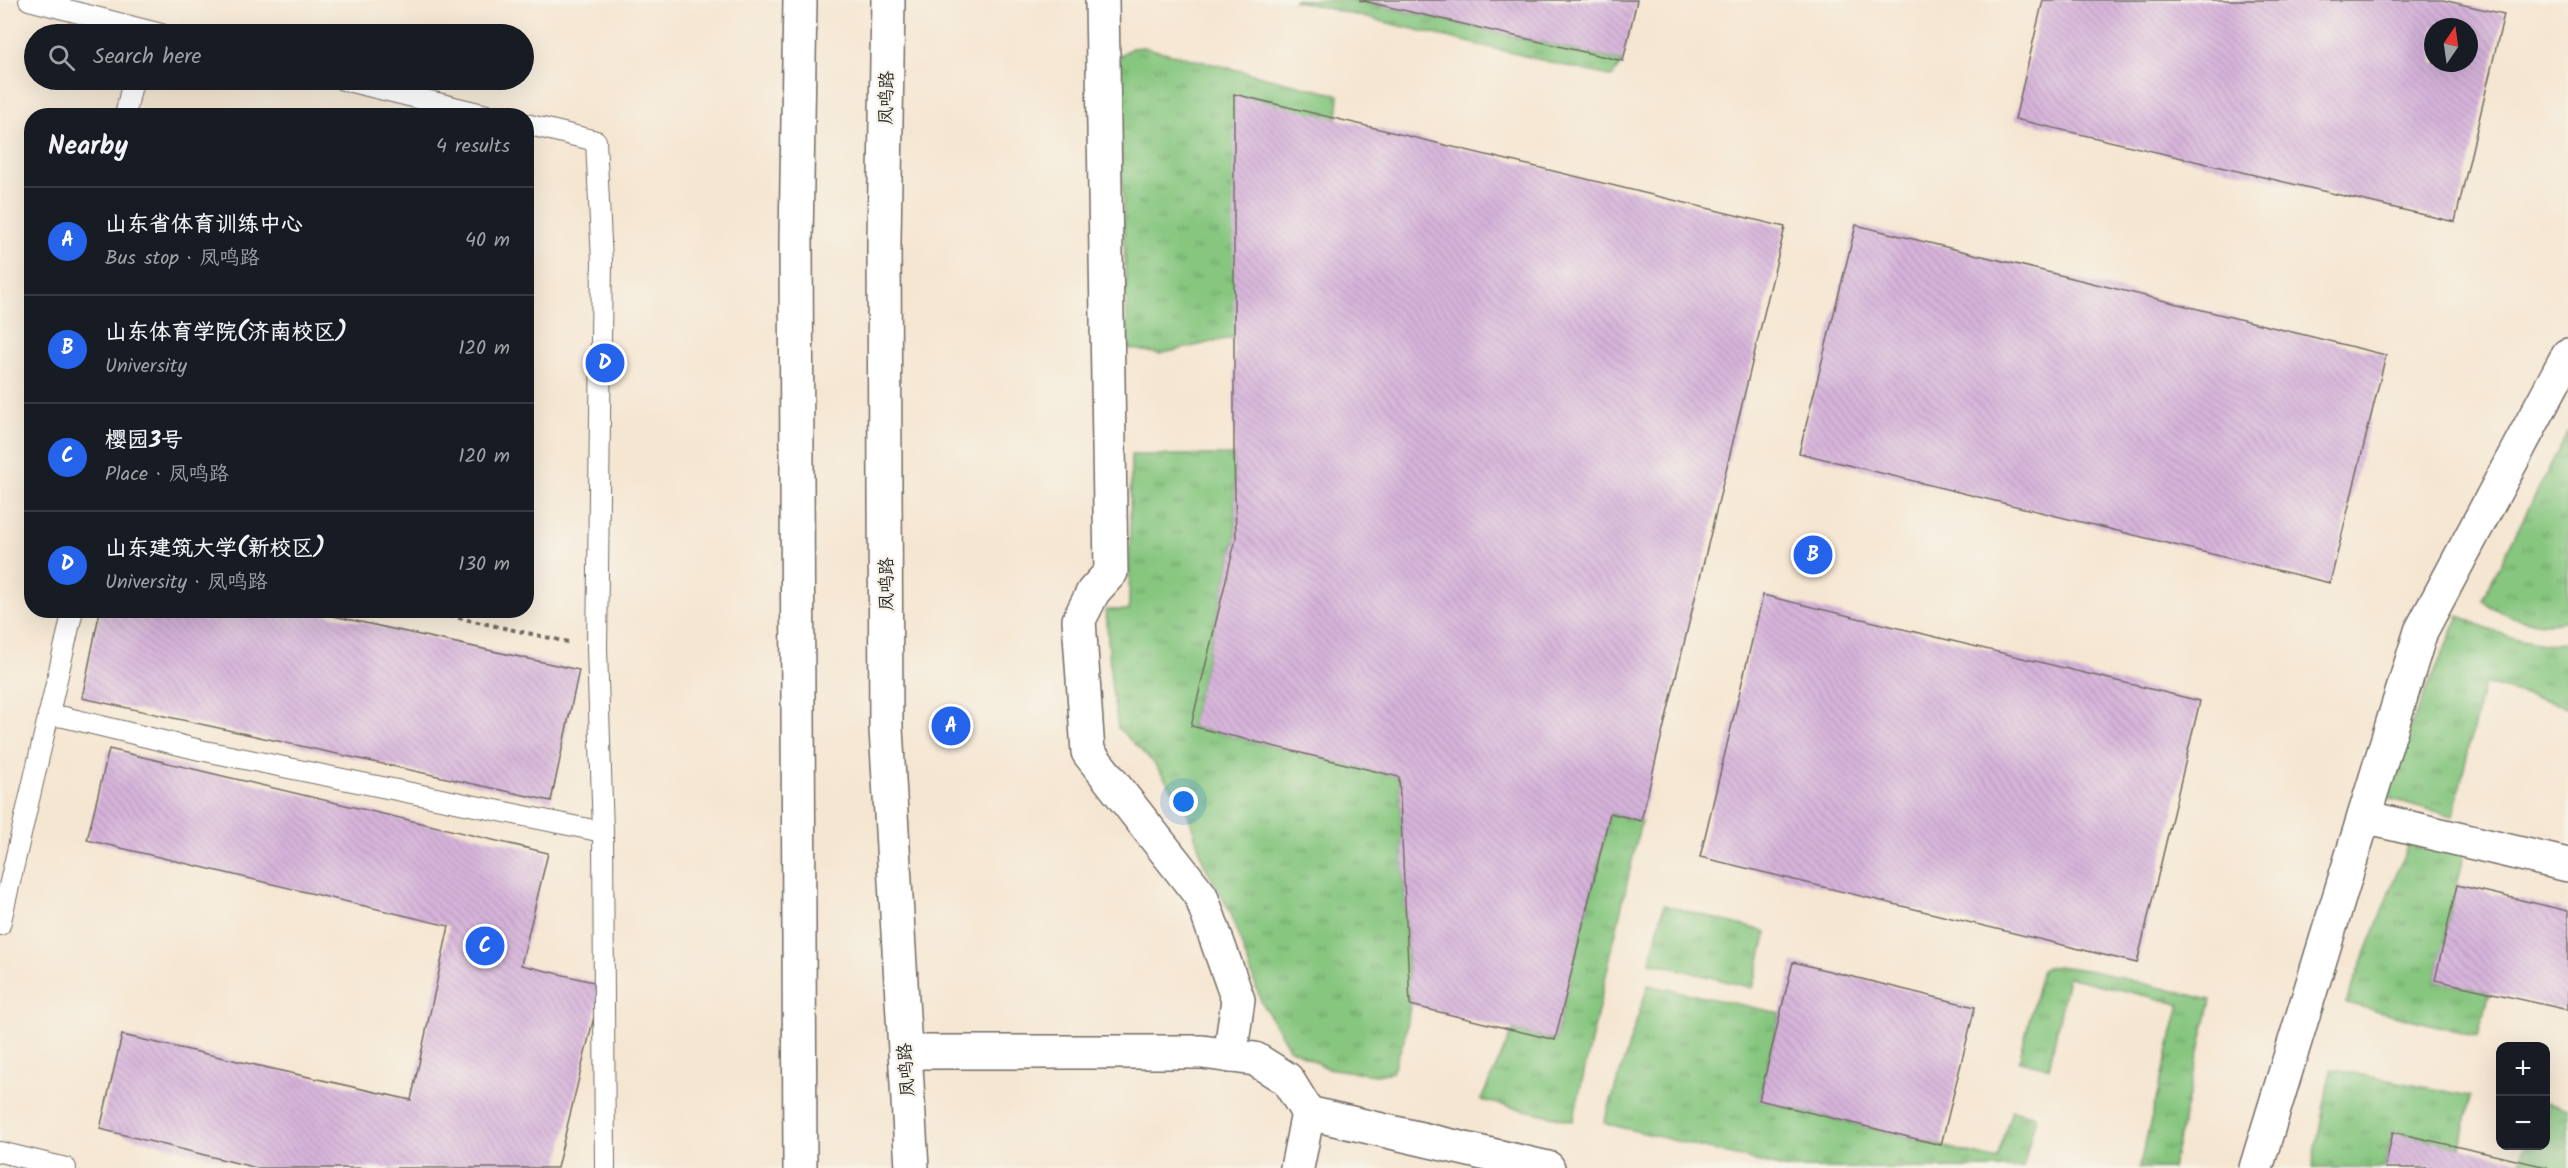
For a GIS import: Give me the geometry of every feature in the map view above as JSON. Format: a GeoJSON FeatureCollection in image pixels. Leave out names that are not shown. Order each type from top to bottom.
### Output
{"type":"FeatureCollection","features":[{"type":"Feature","properties":{"kind":"street"},"geometry":{"type":"LineString","coordinates":[[800,0],[796,264],[800,1168]]}},
{"type":"Feature","properties":{"kind":"street","name":"凤鸣路"},"geometry":{"type":"LineString","coordinates":[[888,0],[885,240],[886,729],[912,1168]]}},
{"type":"Feature","properties":{"kind":"street"},"geometry":{"type":"LineString","coordinates":[[1102,0],[1111,572],[1093,592],[1079,620],[1088,752],[1202,897],[1238,1000],[1230,1056]]}},
{"type":"Feature","properties":{"kind":"street"},"geometry":{"type":"LineString","coordinates":[[2256,1168],[2421,631],[2568,355]]}},
{"type":"Feature","properties":{"kind":"street"},"geometry":{"type":"LineString","coordinates":[[2364,817],[2568,865]]}},
{"type":"Feature","properties":{"kind":"street"},"geometry":{"type":"LineString","coordinates":[[905,1052],[1203,1052],[1255,1059],[1287,1079],[1308,1113],[1297,1168]]}},
{"type":"Feature","properties":{"kind":"street"},"geometry":{"type":"LineString","coordinates":[[1308,1113],[1548,1168]]}},
{"type":"Feature","properties":{"kind":"lane"},"geometry":{"type":"LineString","coordinates":[[28,0],[116,24]]}},
{"type":"Feature","properties":{"kind":"lane"},"geometry":{"type":"LineString","coordinates":[[127,108],[131,90]]}},
{"type":"Feature","properties":{"kind":"lane"},"geometry":{"type":"LineString","coordinates":[[384,90],[458,108]]}},
{"type":"Feature","properties":{"kind":"lane"},"geometry":{"type":"LineString","coordinates":[[534,126],[596,141],[602,262],[597,649],[603,832],[605,1168]]}},
{"type":"Feature","properties":{"kind":"lane"},"geometry":{"type":"LineString","coordinates":[[0,925],[71,618]]}},
{"type":"Feature","properties":{"kind":"lane"},"geometry":{"type":"LineString","coordinates":[[48,715],[200,750],[603,832]]}},
{"type":"Feature","properties":{"kind":"lane"},"geometry":{"type":"LineString","coordinates":[[0,1152],[66,1168]]}},
{"type":"Feature","properties":{"kind":"path"},"geometry":{"type":"LineString","coordinates":[[459,618],[597,649]]}},
{"type":"Feature","properties":{"kind":"green space"},"geometry":{"type":"Polygon","coordinates":[[[1293,0],[1355,0],[1623,61],[1612,77],[1293,0]]]}},
{"type":"Feature","properties":{"kind":"green space"},"geometry":{"type":"Polygon","coordinates":[[[1143,47],[1339,95],[1337,119],[1234,337],[1159,354],[1128,348],[1118,65],[1120,55],[1132,48],[1143,47]]]}},
{"type":"Feature","properties":{"kind":"green space"},"geometry":{"type":"Polygon","coordinates":[[[2568,431],[2568,620],[2546,623],[2523,620],[2500,612],[2482,600],[2568,431]]]}},
{"type":"Feature","properties":{"kind":"green space"},"geometry":{"type":"Polygon","coordinates":[[[1131,455],[1234,455],[1236,538],[1191,726],[1399,777],[1410,1005],[1405,1037],[1392,1072],[1375,1075],[1327,1068],[1289,1048],[1261,1001],[1230,911],[1204,864],[1187,810],[1154,763],[1118,728],[1111,682],[1106,610],[1129,610],[1131,455]]]}},
{"type":"Feature","properties":{"kind":"green space"},"geometry":{"type":"Polygon","coordinates":[[[2459,616],[2498,633],[2526,641],[2554,644],[2568,642],[2568,707],[2484,683],[2453,816],[2380,796],[2459,616]]]}},
{"type":"Feature","properties":{"kind":"green space"},"geometry":{"type":"Polygon","coordinates":[[[1610,813],[1641,821],[1573,1121],[1481,1100],[1513,1030],[1555,1040],[1610,813]]]}},
{"type":"Feature","properties":{"kind":"green space"},"geometry":{"type":"Polygon","coordinates":[[[2408,845],[2465,851],[2435,980],[2489,992],[2478,1036],[2346,1003],[2408,845]]]}},
{"type":"Feature","properties":{"kind":"green space"},"geometry":{"type":"Polygon","coordinates":[[[1664,905],[1767,932],[1753,988],[1650,962],[1664,905]]]}},
{"type":"Feature","properties":{"kind":"green space"},"geometry":{"type":"Polygon","coordinates":[[[2058,966],[2093,971],[2211,1000],[2172,1168],[2139,1168],[2180,1004],[2068,977],[2049,1068],[2019,1061],[2042,969],[2058,966]]]}},
{"type":"Feature","properties":{"kind":"green space"},"geometry":{"type":"Polygon","coordinates":[[[1648,985],[1780,1013],[1759,1100],[1997,1160],[2012,1110],[2036,1116],[2023,1168],[1784,1168],[1604,1123],[1648,985]]]}},
{"type":"Feature","properties":{"kind":"green space"},"geometry":{"type":"Polygon","coordinates":[[[2331,1069],[2470,1096],[2461,1148],[2393,1132],[2385,1168],[2312,1168],[2331,1069]]]}},
{"type":"Feature","properties":{"kind":"green space"},"geometry":{"type":"Polygon","coordinates":[[[2550,1104],[2568,1109],[2568,1168],[2552,1168],[2521,1161],[2524,1150],[2550,1150],[2550,1104]]]}},
{"type":"Feature","properties":{"kind":"building"},"geometry":{"type":"Polygon","coordinates":[[[1359,0],[1637,0],[1623,61],[1359,0]]]}},
{"type":"Feature","properties":{"kind":"building"},"geometry":{"type":"Polygon","coordinates":[[[2043,0],[2443,0],[2504,14],[2455,222],[2015,119],[2043,0]]]}},
{"type":"Feature","properties":{"kind":"building"},"geometry":{"type":"Polygon","coordinates":[[[1234,94],[1785,227],[1641,821],[1610,813],[1555,1040],[1410,1005],[1399,777],[1191,726],[1236,538],[1234,94]]]}},
{"type":"Feature","properties":{"kind":"building"},"geometry":{"type":"Polygon","coordinates":[[[1856,225],[2386,355],[2330,583],[1799,453],[1856,225]]]}},
{"type":"Feature","properties":{"kind":"building"},"geometry":{"type":"Polygon","coordinates":[[[1763,595],[2200,701],[2137,963],[1700,857],[1763,595]]]}},
{"type":"Feature","properties":{"kind":"building"},"geometry":{"type":"Polygon","coordinates":[[[98,618],[342,618],[579,670],[551,801],[82,698],[98,618]]]}},
{"type":"Feature","properties":{"kind":"building"},"geometry":{"type":"Polygon","coordinates":[[[109,749],[548,853],[521,965],[602,984],[557,1168],[257,1168],[100,1129],[122,1035],[411,1100],[449,926],[87,840],[109,749]]]}},
{"type":"Feature","properties":{"kind":"building"},"geometry":{"type":"Polygon","coordinates":[[[2457,885],[2568,911],[2568,1010],[2435,980],[2457,885]]]}},
{"type":"Feature","properties":{"kind":"building"},"geometry":{"type":"Polygon","coordinates":[[[1793,962],[1975,1007],[1941,1145],[1759,1100],[1793,962]]]}},
{"type":"Feature","properties":{"kind":"building"},"geometry":{"type":"Polygon","coordinates":[[[2393,1132],[2547,1167],[2547,1168],[2385,1168],[2393,1132]]]}},
{"type":"Feature","properties":{"kind":"place","name":"山东建筑大学(新校区)"},"geometry":{"type":"Point","coordinates":[605,363]}},
{"type":"Feature","properties":{"kind":"place","name":"山东体育学院(济南校区)"},"geometry":{"type":"Point","coordinates":[1813,555]}},
{"type":"Feature","properties":{"kind":"place","name":"山东省体育训练中心"},"geometry":{"type":"Point","coordinates":[951,726]}},
{"type":"Feature","properties":{"kind":"place","name":"樱园3号"},"geometry":{"type":"Point","coordinates":[485,946]}}]}
